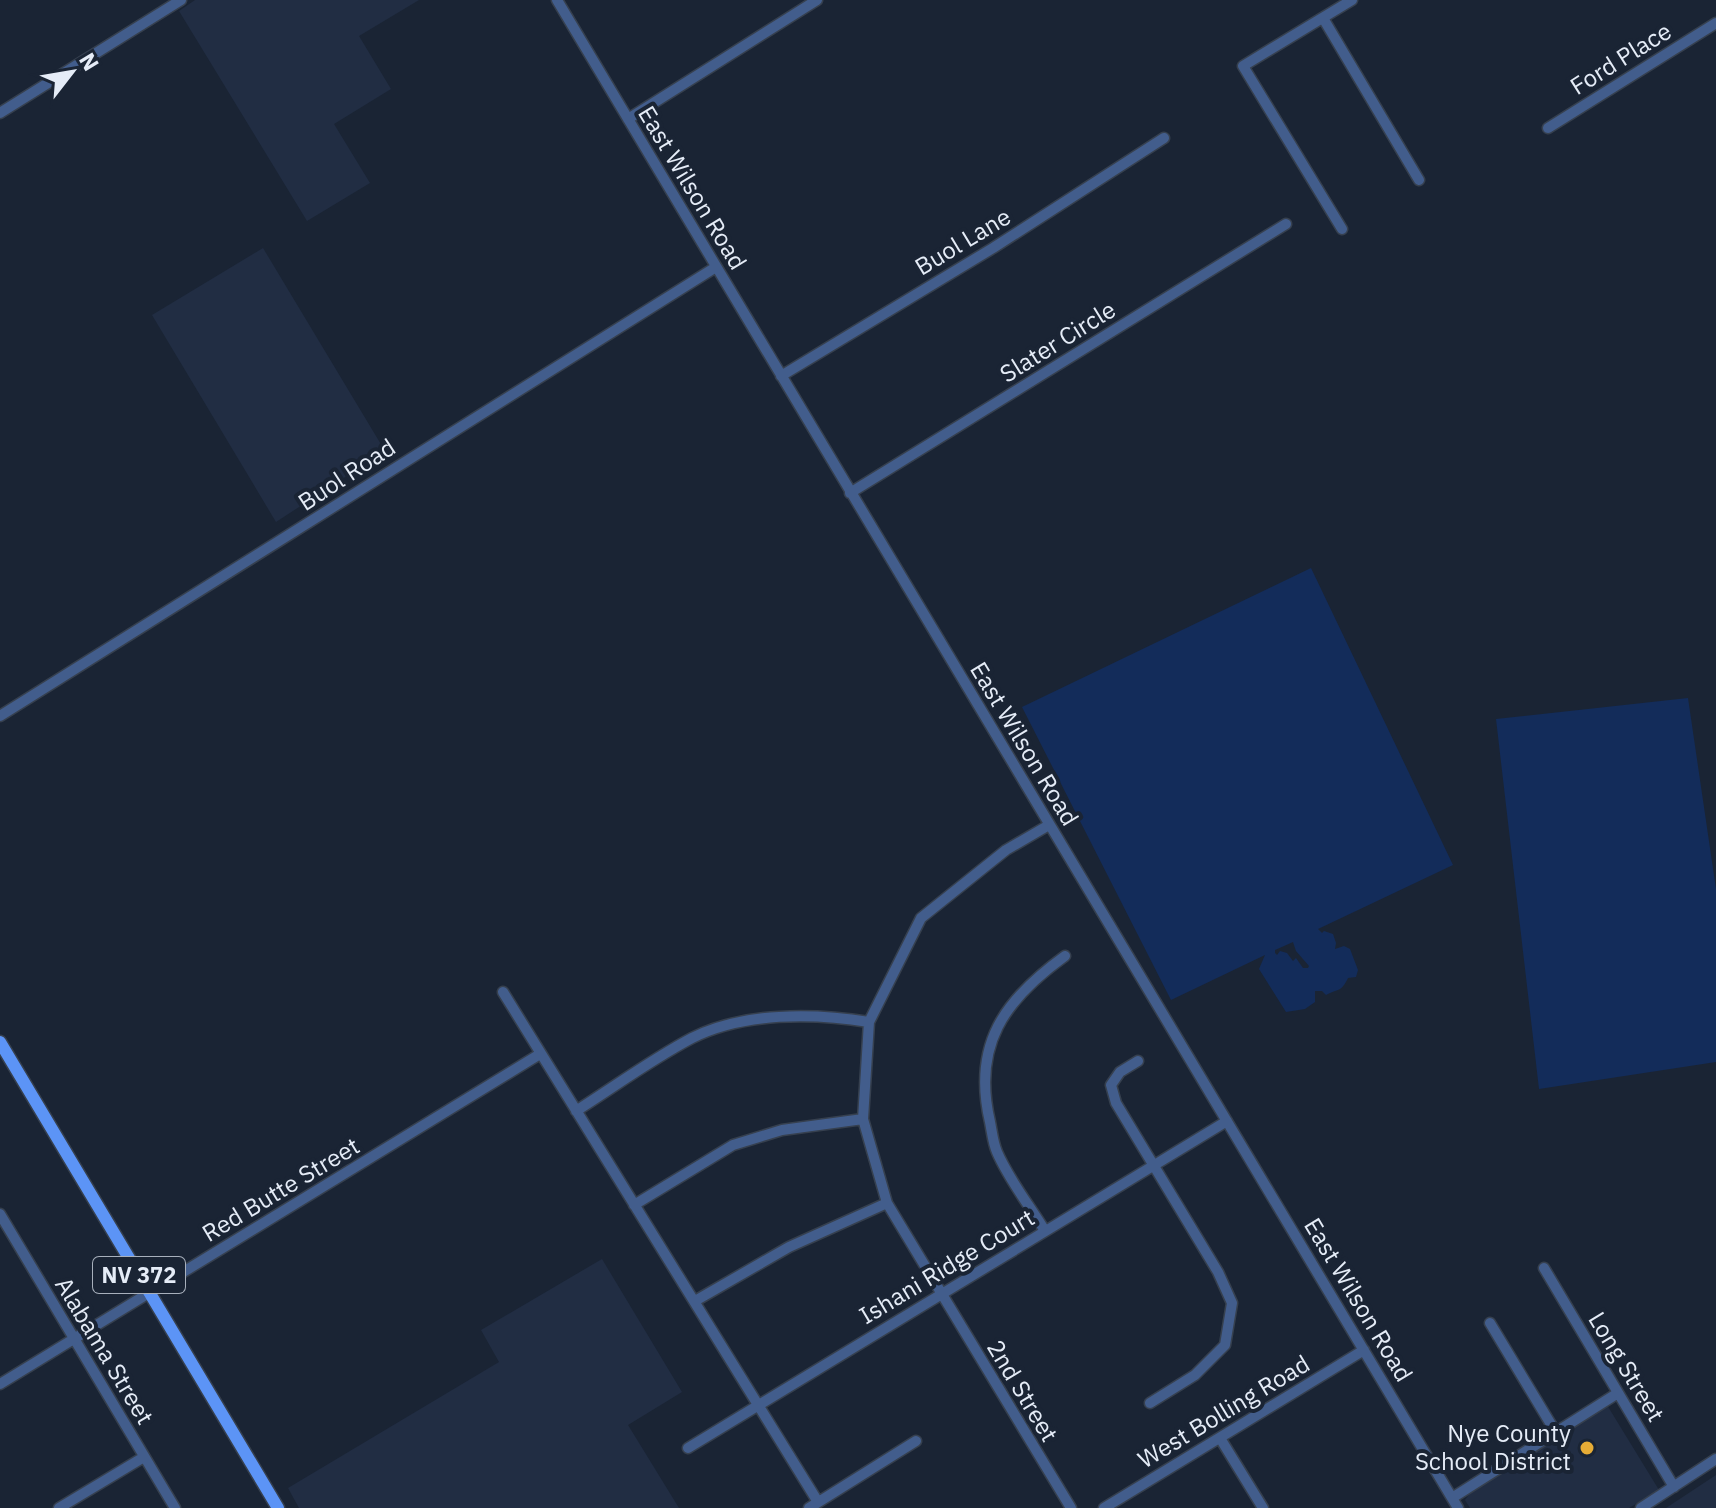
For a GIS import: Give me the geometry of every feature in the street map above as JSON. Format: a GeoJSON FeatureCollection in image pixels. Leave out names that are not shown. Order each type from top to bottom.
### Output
{"type":"FeatureCollection","features":[{"type":"Feature","properties":{"kind":"main road","name":"NV 372"},"geometry":{"type":"LineString","coordinates":[[0,1042],[278,1508]]}},
{"type":"Feature","properties":{"kind":"street"},"geometry":{"type":"LineString","coordinates":[[0,113],[181,0]]}},
{"type":"Feature","properties":{"kind":"street","name":"East Wilson Road"},"geometry":{"type":"LineString","coordinates":[[557,0],[1455,1503]]}},
{"type":"Feature","properties":{"kind":"street"},"geometry":{"type":"LineString","coordinates":[[628,119],[817,0]]}},
{"type":"Feature","properties":{"kind":"street"},"geometry":{"type":"LineString","coordinates":[[1342,229],[1243,66],[1352,0]]}},
{"type":"Feature","properties":{"kind":"street"},"geometry":{"type":"LineString","coordinates":[[1323,18],[1419,180]]}},
{"type":"Feature","properties":{"kind":"street","name":"Ford Place"},"geometry":{"type":"LineString","coordinates":[[1548,128],[1716,23]]}},
{"type":"Feature","properties":{"kind":"street","name":"Buol Lane"},"geometry":{"type":"LineString","coordinates":[[781,376],[993,248],[1164,138]]}},
{"type":"Feature","properties":{"kind":"street","name":"Slater Circle"},"geometry":{"type":"LineString","coordinates":[[850,493],[1286,224]]}},
{"type":"Feature","properties":{"kind":"street","name":"Buol Road"},"geometry":{"type":"LineString","coordinates":[[0,716],[716,267]]}},
{"type":"Feature","properties":{"kind":"street"},"geometry":{"type":"LineString","coordinates":[[576,1111],[694,1037],[730,1026],[795,1015],[869,1022],[921,918],[1006,850],[1049,825]]}},
{"type":"Feature","properties":{"kind":"street"},"geometry":{"type":"LineString","coordinates":[[1045,1231],[997,1151],[986,1104],[984,1066],[995,1030],[1019,995],[1042,972],[1065,956]]}},
{"type":"Feature","properties":{"kind":"street"},"geometry":{"type":"LineString","coordinates":[[503,992],[759,1404],[814,1505],[916,1441]]}},
{"type":"Feature","properties":{"kind":"street","name":"2nd Street"},"geometry":{"type":"LineString","coordinates":[[869,1022],[863,1119],[887,1203],[1071,1508]]}},
{"type":"Feature","properties":{"kind":"street","name":"Red Butte Street"},"geometry":{"type":"LineString","coordinates":[[0,1384],[540,1054]]}},
{"type":"Feature","properties":{"kind":"street"},"geometry":{"type":"LineString","coordinates":[[1138,1061],[1120,1072],[1111,1085],[1116,1103],[1218,1272],[1232,1303],[1225,1345],[1195,1375],[1150,1403]]}},
{"type":"Feature","properties":{"kind":"street"},"geometry":{"type":"LineString","coordinates":[[634,1205],[733,1145],[782,1130],[863,1119]]}},
{"type":"Feature","properties":{"kind":"street","name":"Ishani Ridge Court"},"geometry":{"type":"LineString","coordinates":[[688,1448],[1227,1121]]}},
{"type":"Feature","properties":{"kind":"street"},"geometry":{"type":"LineString","coordinates":[[695,1301],[789,1247],[887,1203]]}},
{"type":"Feature","properties":{"kind":"street","name":"Alabama Street"},"geometry":{"type":"LineString","coordinates":[[1,1220],[175,1508]]}},
{"type":"Feature","properties":{"kind":"street","name":"Long Street"},"geometry":{"type":"LineString","coordinates":[[1544,1268],[1674,1487]]}},
{"type":"Feature","properties":{"kind":"street"},"geometry":{"type":"LineString","coordinates":[[1490,1323],[1555,1431]]}},
{"type":"Feature","properties":{"kind":"street","name":"West Bolling Road"},"geometry":{"type":"LineString","coordinates":[[1104,1508],[1364,1350]]}},
{"type":"Feature","properties":{"kind":"street"},"geometry":{"type":"LineString","coordinates":[[1455,1503],[1555,1431],[1618,1393]]}},
{"type":"Feature","properties":{"kind":"street"},"geometry":{"type":"LineString","coordinates":[[1220,1438],[1263,1508]]}},
{"type":"Feature","properties":{"kind":"street"},"geometry":{"type":"LineString","coordinates":[[59,1508],[144,1457]]}},
{"type":"Feature","properties":{"kind":"street"},"geometry":{"type":"LineString","coordinates":[[1641,1508],[1716,1459]]}},
{"type":"Feature","properties":{"kind":"shaded area"},"geometry":{"type":"Polygon","coordinates":[[[195,0],[419,0],[359,36],[391,89],[334,124],[370,183],[307,221],[179,11],[195,0]]]}},
{"type":"Feature","properties":{"kind":"shaded area"},"geometry":{"type":"Polygon","coordinates":[[[263,248],[385,451],[276,522],[152,315],[263,248]]]}},
{"type":"Feature","properties":{"kind":"shaded area"},"geometry":{"type":"Polygon","coordinates":[[[1311,568],[1453,865],[1318,929],[1322,933],[1333,934],[1335,949],[1344,946],[1350,949],[1358,970],[1356,977],[1348,978],[1340,989],[1326,995],[1315,991],[1315,1002],[1305,1009],[1286,1012],[1259,969],[1265,955],[1171,1000],[1022,707],[1311,568]],[[1293,942],[1275,950],[1275,953],[1287,953],[1293,961],[1296,958],[1303,968],[1308,968],[1293,942]]]}},
{"type":"Feature","properties":{"kind":"shaded area"},"geometry":{"type":"Polygon","coordinates":[[[1688,698],[1716,889],[1716,1062],[1539,1089],[1496,719],[1688,698]]]}},
{"type":"Feature","properties":{"kind":"shaded area"},"geometry":{"type":"Polygon","coordinates":[[[602,1259],[682,1392],[628,1425],[679,1508],[299,1508],[288,1488],[499,1362],[481,1330],[602,1259]]]}},
{"type":"Feature","properties":{"kind":"shaded area","name":"Nye County School District"},"geometry":{"type":"Polygon","coordinates":[[[1607,1405],[1659,1490],[1629,1508],[1470,1508],[1465,1500],[1470,1493],[1607,1405]]]}},
{"type":"Feature","properties":{"kind":"shaded area"},"geometry":{"type":"Polygon","coordinates":[[[1716,1475],[1716,1508],[1666,1508],[1716,1475]]]}},
{"type":"Feature","properties":{"kind":"place","name":"Nye County School District"},"geometry":{"type":"Point","coordinates":[1587,1448]}}]}
